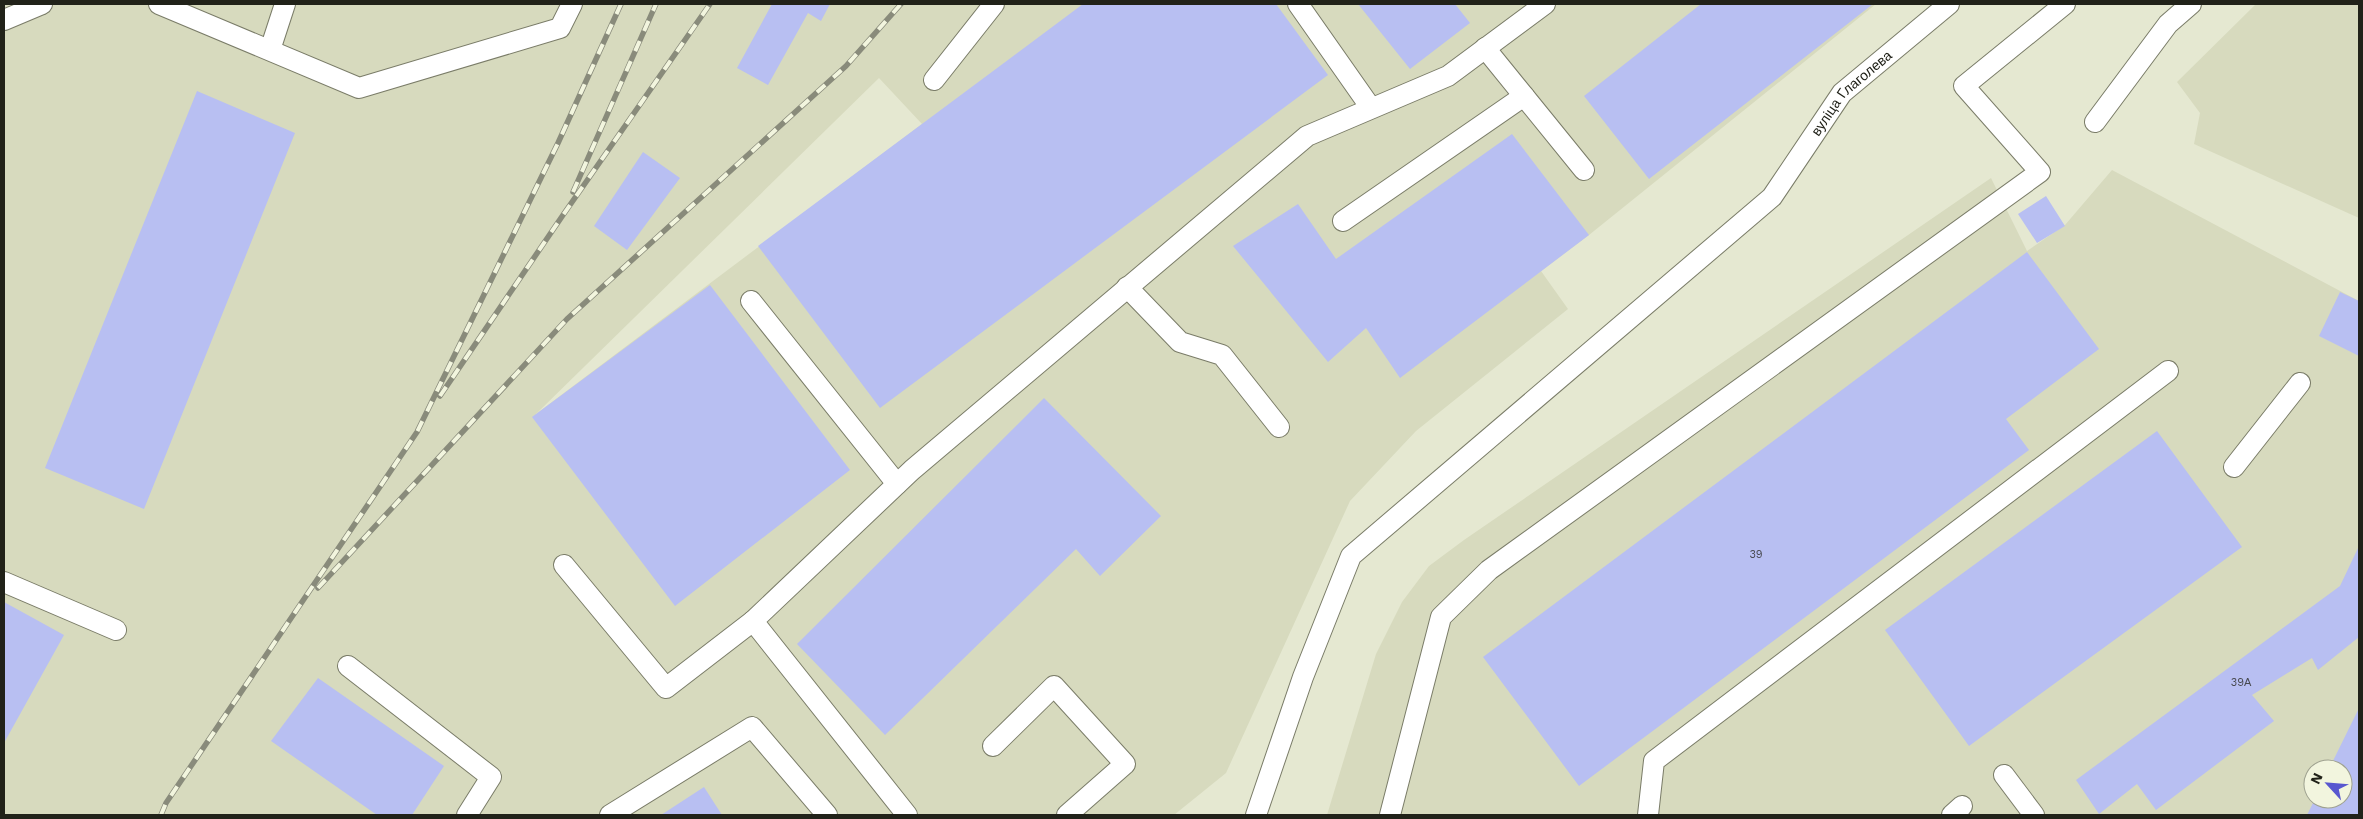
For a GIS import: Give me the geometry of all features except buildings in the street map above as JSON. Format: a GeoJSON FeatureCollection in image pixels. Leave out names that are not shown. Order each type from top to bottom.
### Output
{"type":"FeatureCollection","features":[{"type":"Feature","properties":{"kind":"lane"},"geometry":{"type":"LineString","coordinates":[[4,20],[42,4]]}},
{"type":"Feature","properties":{"kind":"lane"},"geometry":{"type":"LineString","coordinates":[[159,4],[359,88],[560,28],[572,4]]}},
{"type":"Feature","properties":{"kind":"lane"},"geometry":{"type":"LineString","coordinates":[[270,50],[285,4]]}},
{"type":"Feature","properties":{"kind":"lane"},"geometry":{"type":"LineString","coordinates":[[934,80],[994,4]]}},
{"type":"Feature","properties":{"kind":"lane"},"geometry":{"type":"LineString","coordinates":[[1298,4],[1371,108]]}},
{"type":"Feature","properties":{"kind":"lane"},"geometry":{"type":"LineString","coordinates":[[564,565],[666,688],[753,621],[897,484],[1306,136],[1448,76],[1545,4]]}},
{"type":"Feature","properties":{"kind":"lane","name":"вуліца Глаголева"},"geometry":{"type":"LineString","coordinates":[[1256,815],[1303,677],[1350,556],[1772,198],[1842,93],[1949,4]]}},
{"type":"Feature","properties":{"kind":"lane"},"geometry":{"type":"LineString","coordinates":[[1390,815],[1441,617],[1454,603],[1488,570],[2040,172],[1964,86],[2065,4]]}},
{"type":"Feature","properties":{"kind":"lane"},"geometry":{"type":"LineString","coordinates":[[2095,122],[2168,24],[2191,4]]}},
{"type":"Feature","properties":{"kind":"lane"},"geometry":{"type":"LineString","coordinates":[[1485,48],[1584,170]]}},
{"type":"Feature","properties":{"kind":"lane"},"geometry":{"type":"LineString","coordinates":[[1343,221],[1524,96]]}},
{"type":"Feature","properties":{"kind":"lane"},"geometry":{"type":"LineString","coordinates":[[1127,288],[1180,342],[1222,355],[1280,427]]}},
{"type":"Feature","properties":{"kind":"lane"},"geometry":{"type":"LineString","coordinates":[[751,301],[897,484]]}},
{"type":"Feature","properties":{"kind":"lane"},"geometry":{"type":"LineString","coordinates":[[1648,815],[1654,761],[2168,371]]}},
{"type":"Feature","properties":{"kind":"lane"},"geometry":{"type":"LineString","coordinates":[[2234,467],[2300,383]]}},
{"type":"Feature","properties":{"kind":"lane"},"geometry":{"type":"LineString","coordinates":[[4,582],[116,630]]}},
{"type":"Feature","properties":{"kind":"lane"},"geometry":{"type":"LineString","coordinates":[[753,621],[907,815]]}},
{"type":"Feature","properties":{"kind":"lane"},"geometry":{"type":"LineString","coordinates":[[348,666],[491,777],[467,815]]}},
{"type":"Feature","properties":{"kind":"lane"},"geometry":{"type":"LineString","coordinates":[[993,746],[1054,686],[1125,764],[1067,815]]}},
{"type":"Feature","properties":{"kind":"lane"},"geometry":{"type":"LineString","coordinates":[[610,815],[752,727],[827,815]]}},
{"type":"Feature","properties":{"kind":"lane"},"geometry":{"type":"LineString","coordinates":[[2004,775],[2034,815]]}},
{"type":"Feature","properties":{"kind":"shaded area"},"geometry":{"type":"Polygon","coordinates":[[[4,4],[1876,4],[1589,235],[1541,271],[1568,309],[1416,431],[1350,501],[1226,773],[1174,815],[4,815],[4,4]],[[879,78],[536,414],[922,124],[879,78]]]}},
{"type":"Feature","properties":{"kind":"shaded area"},"geometry":{"type":"Polygon","coordinates":[[[2256,4],[2359,4],[2359,218],[2194,144],[2200,113],[2177,82],[2256,4]]]}},
{"type":"Feature","properties":{"kind":"shaded area"},"geometry":{"type":"Polygon","coordinates":[[[2112,170],[2359,301],[2359,815],[1327,815],[1376,654],[1402,602],[1429,566],[1464,540],[1991,178],[2027,251],[2065,225],[2112,170]]]}},
{"type":"Feature","properties":{"kind":"railway"},"geometry":{"type":"LineString","coordinates":[[161,815],[166,803],[417,432],[558,143],[621,4]]}},
{"type":"Feature","properties":{"kind":"railway"},"geometry":{"type":"LineString","coordinates":[[573,192],[656,4]]}},
{"type":"Feature","properties":{"kind":"railway"},"geometry":{"type":"LineString","coordinates":[[440,396],[710,4]]}},
{"type":"Feature","properties":{"kind":"railway"},"geometry":{"type":"LineString","coordinates":[[318,588],[567,319],[846,66],[901,4]]}}]}
